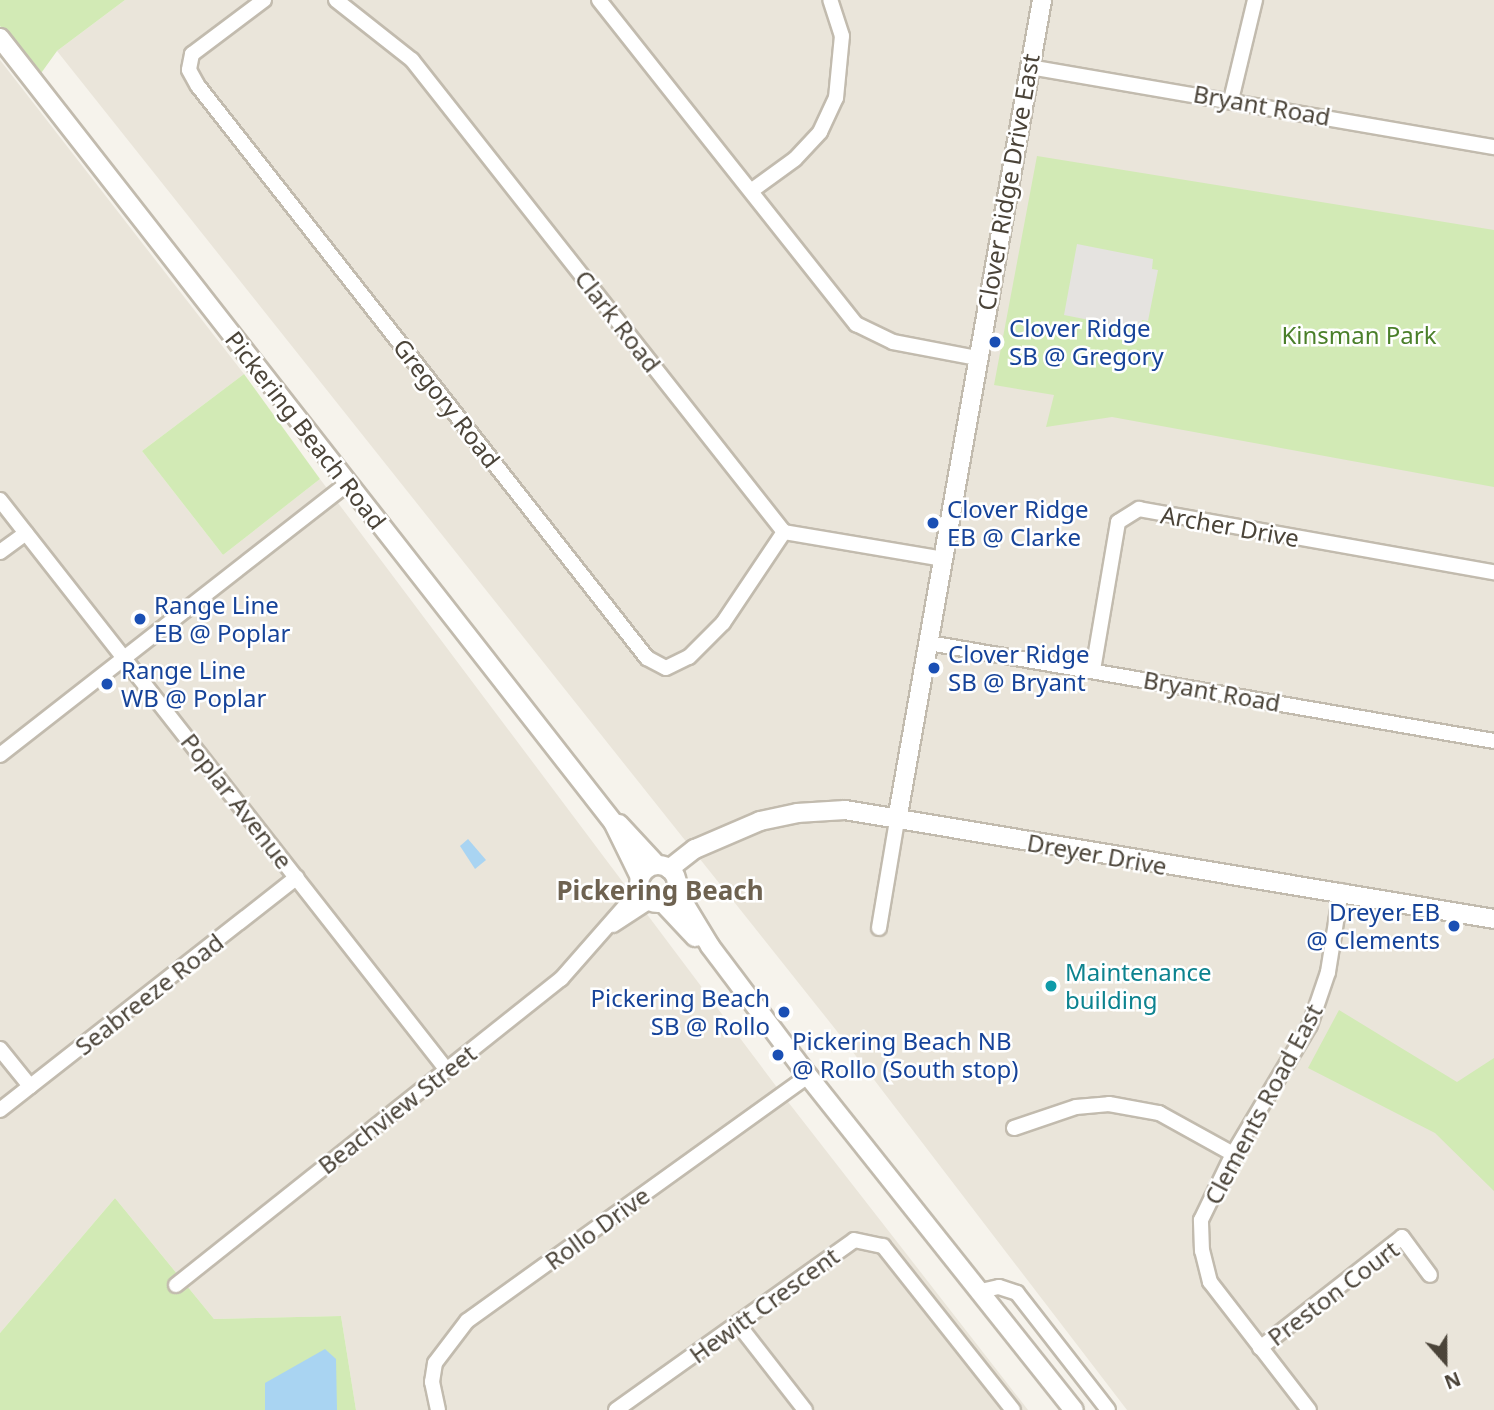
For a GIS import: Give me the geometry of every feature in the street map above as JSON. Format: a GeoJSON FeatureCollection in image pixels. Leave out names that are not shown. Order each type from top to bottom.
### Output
{"type":"FeatureCollection","features":[{"type":"Feature","properties":{"kind":"street","name":"Gregory Road"},"geometry":{"type":"LineString","coordinates":[[264,0],[192,54],[189,70],[198,86],[647,658],[666,668],[689,657],[723,623],[784,532]]}},
{"type":"Feature","properties":{"kind":"street","name":"Clark Road"},"geometry":{"type":"LineString","coordinates":[[336,0],[412,60],[784,532]]}},
{"type":"Feature","properties":{"kind":"street"},"geometry":{"type":"LineString","coordinates":[[599,0],[856,324],[893,342],[977,358]]}},
{"type":"Feature","properties":{"kind":"street"},"geometry":{"type":"LineString","coordinates":[[751,191],[794,159],[820,132],[836,98],[842,36],[830,0]]}},
{"type":"Feature","properties":{"kind":"street","name":"Clover Ridge Drive East"},"geometry":{"type":"LineString","coordinates":[[897,820],[1042,0]]}},
{"type":"Feature","properties":{"kind":"street"},"geometry":{"type":"LineString","coordinates":[[1231,100],[1255,0]]}},
{"type":"Feature","properties":{"kind":"street","name":"Pickering Beach Road"},"geometry":{"type":"LineString","coordinates":[[0,38],[613,822],[648,892],[700,942],[710,946]]}},
{"type":"Feature","properties":{"kind":"street","name":"Bryant Road"},"geometry":{"type":"LineString","coordinates":[[1030,67],[1494,147]]}},
{"type":"Feature","properties":{"kind":"street"},"geometry":{"type":"LineString","coordinates":[[0,755],[347,484]]}},
{"type":"Feature","properties":{"kind":"street","name":"Poplar Avenue"},"geometry":{"type":"LineString","coordinates":[[0,500],[446,1069]]}},
{"type":"Feature","properties":{"kind":"street","name":"Archer Drive"},"geometry":{"type":"LineString","coordinates":[[1093,670],[1118,522],[1139,509],[1494,572]]}},
{"type":"Feature","properties":{"kind":"street"},"geometry":{"type":"LineString","coordinates":[[784,532],[943,559]]}},
{"type":"Feature","properties":{"kind":"street"},"geometry":{"type":"LineString","coordinates":[[0,552],[26,533]]}},
{"type":"Feature","properties":{"kind":"street","name":"Bryant Road"},"geometry":{"type":"LineString","coordinates":[[929,643],[1494,741]]}},
{"type":"Feature","properties":{"kind":"street","name":"Dreyer Drive"},"geometry":{"type":"LineString","coordinates":[[670,875],[694,865],[706,847],[760,821],[797,813],[845,810],[1341,891],[1494,919]]}},
{"type":"Feature","properties":{"kind":"street"},"geometry":{"type":"LineString","coordinates":[[879,928],[897,820]]}},
{"type":"Feature","properties":{"kind":"street","name":"Pickering Beach Road"},"geometry":{"type":"LineString","coordinates":[[613,822],[623,826],[670,875],[710,946],[808,1076],[1073,1410]]}},
{"type":"Feature","properties":{"kind":"street"},"geometry":{"type":"LineString","coordinates":[[648,892],[670,875]]}},
{"type":"Feature","properties":{"kind":"street"},"geometry":{"type":"LineString","coordinates":[[648,892],[670,875]]}},
{"type":"Feature","properties":{"kind":"street","name":"Seabreeze Road"},"geometry":{"type":"LineString","coordinates":[[0,1110],[297,877]]}},
{"type":"Feature","properties":{"kind":"street","name":"Clements Road East"},"geometry":{"type":"LineString","coordinates":[[1308,1410],[1210,1282],[1202,1251],[1201,1220],[1233,1154],[1310,1025],[1328,972],[1341,891]]}},
{"type":"Feature","properties":{"kind":"street","name":"Beachview Street"},"geometry":{"type":"LineString","coordinates":[[176,1285],[561,979],[611,926],[648,892]]}},
{"type":"Feature","properties":{"kind":"street"},"geometry":{"type":"LineString","coordinates":[[0,1049],[30,1086]]}},
{"type":"Feature","properties":{"kind":"street","name":"Rollo Drive"},"geometry":{"type":"LineString","coordinates":[[438,1410],[435,1363],[467,1321],[808,1076]]}},
{"type":"Feature","properties":{"kind":"street"},"geometry":{"type":"LineString","coordinates":[[1014,1128],[1076,1107],[1109,1104],[1159,1113],[1233,1154]]}},
{"type":"Feature","properties":{"kind":"street","name":"Preston Court"},"geometry":{"type":"LineString","coordinates":[[1260,1348],[1402,1237],[1430,1275]]}},
{"type":"Feature","properties":{"kind":"street","name":"Hewitt Crescent"},"geometry":{"type":"LineString","coordinates":[[616,1410],[854,1240],[883,1245],[1013,1410]]}},
{"type":"Feature","properties":{"kind":"street"},"geometry":{"type":"LineString","coordinates":[[981,1291],[999,1287],[1017,1293],[1108,1410]]}},
{"type":"Feature","properties":{"kind":"street"},"geometry":{"type":"LineString","coordinates":[[738,1324],[806,1410]]}},
{"type":"Feature","properties":{"kind":"shaded area"},"geometry":{"type":"Polygon","coordinates":[[[125,0],[1494,0],[1494,1410],[1127,1410],[836,1030],[57,51],[125,0]]]}},
{"type":"Feature","properties":{"kind":"shaded area"},"geometry":{"type":"Polygon","coordinates":[[[0,60],[244,374],[142,451],[223,555],[320,479],[785,1098],[1028,1410],[356,1410],[341,1316],[214,1319],[115,1198],[0,1333],[0,60]]]}},
{"type":"Feature","properties":{"kind":"shaded area"},"geometry":{"type":"Polygon","coordinates":[[[1077,244],[1153,259],[1152,269],[1158,270],[1148,321],[1142,320],[1140,330],[1064,315],[1077,244]]]}},
{"type":"Feature","properties":{"kind":"green space"},"geometry":{"type":"Polygon","coordinates":[[[0,0],[125,0],[57,51],[39,76],[0,26],[0,0]]]}},
{"type":"Feature","properties":{"kind":"green space","name":"Kinsman Park"},"geometry":{"type":"Polygon","coordinates":[[[1037,156],[1494,230],[1494,487],[1112,417],[1046,427],[1054,395],[994,385],[1037,156]]]}},
{"type":"Feature","properties":{"kind":"green space"},"geometry":{"type":"Polygon","coordinates":[[[244,374],[320,479],[223,555],[142,451],[244,374]]]}},
{"type":"Feature","properties":{"kind":"green space"},"geometry":{"type":"Polygon","coordinates":[[[1339,1010],[1457,1082],[1494,1058],[1494,1191],[1435,1133],[1308,1068],[1339,1010]]]}},
{"type":"Feature","properties":{"kind":"green space"},"geometry":{"type":"Polygon","coordinates":[[[115,1198],[214,1319],[341,1316],[356,1410],[0,1410],[0,1333],[115,1198]]]}},
{"type":"Feature","properties":{"kind":"water"},"geometry":{"type":"Polygon","coordinates":[[[468,839],[486,860],[475,869],[460,846],[468,839]]]}},
{"type":"Feature","properties":{"kind":"water"},"geometry":{"type":"Polygon","coordinates":[[[325,1349],[336,1359],[337,1410],[265,1410],[265,1383],[325,1349]]]}},
{"type":"Feature","properties":{"kind":"place","name":"Clover Ridge SB @ Gregory"},"geometry":{"type":"Point","coordinates":[995,342]}},
{"type":"Feature","properties":{"kind":"place","name":"Clover Ridge EB @ Clarke"},"geometry":{"type":"Point","coordinates":[933,523]}},
{"type":"Feature","properties":{"kind":"place","name":"Range Line EB @ Poplar"},"geometry":{"type":"Point","coordinates":[140,619]}},
{"type":"Feature","properties":{"kind":"place","name":"Clover Ridge SB @ Bryant"},"geometry":{"type":"Point","coordinates":[934,668]}},
{"type":"Feature","properties":{"kind":"place","name":"Range Line WB @ Poplar"},"geometry":{"type":"Point","coordinates":[107,684]}},
{"type":"Feature","properties":{"kind":"place","name":"Dreyer EB @ Clements"},"geometry":{"type":"Point","coordinates":[1454,926]}},
{"type":"Feature","properties":{"kind":"place","name":"Maintenance building"},"geometry":{"type":"Point","coordinates":[1051,986]}},
{"type":"Feature","properties":{"kind":"place","name":"Pickering Beach SB @ Rollo"},"geometry":{"type":"Point","coordinates":[784,1012]}},
{"type":"Feature","properties":{"kind":"place","name":"Pickering Beach NB @ Rollo (South stop)"},"geometry":{"type":"Point","coordinates":[778,1055]}},
{"type":"Feature","properties":{"kind":"district","name":"Pickering Beach"},"geometry":{"type":"Point","coordinates":[660,891]}}]}
